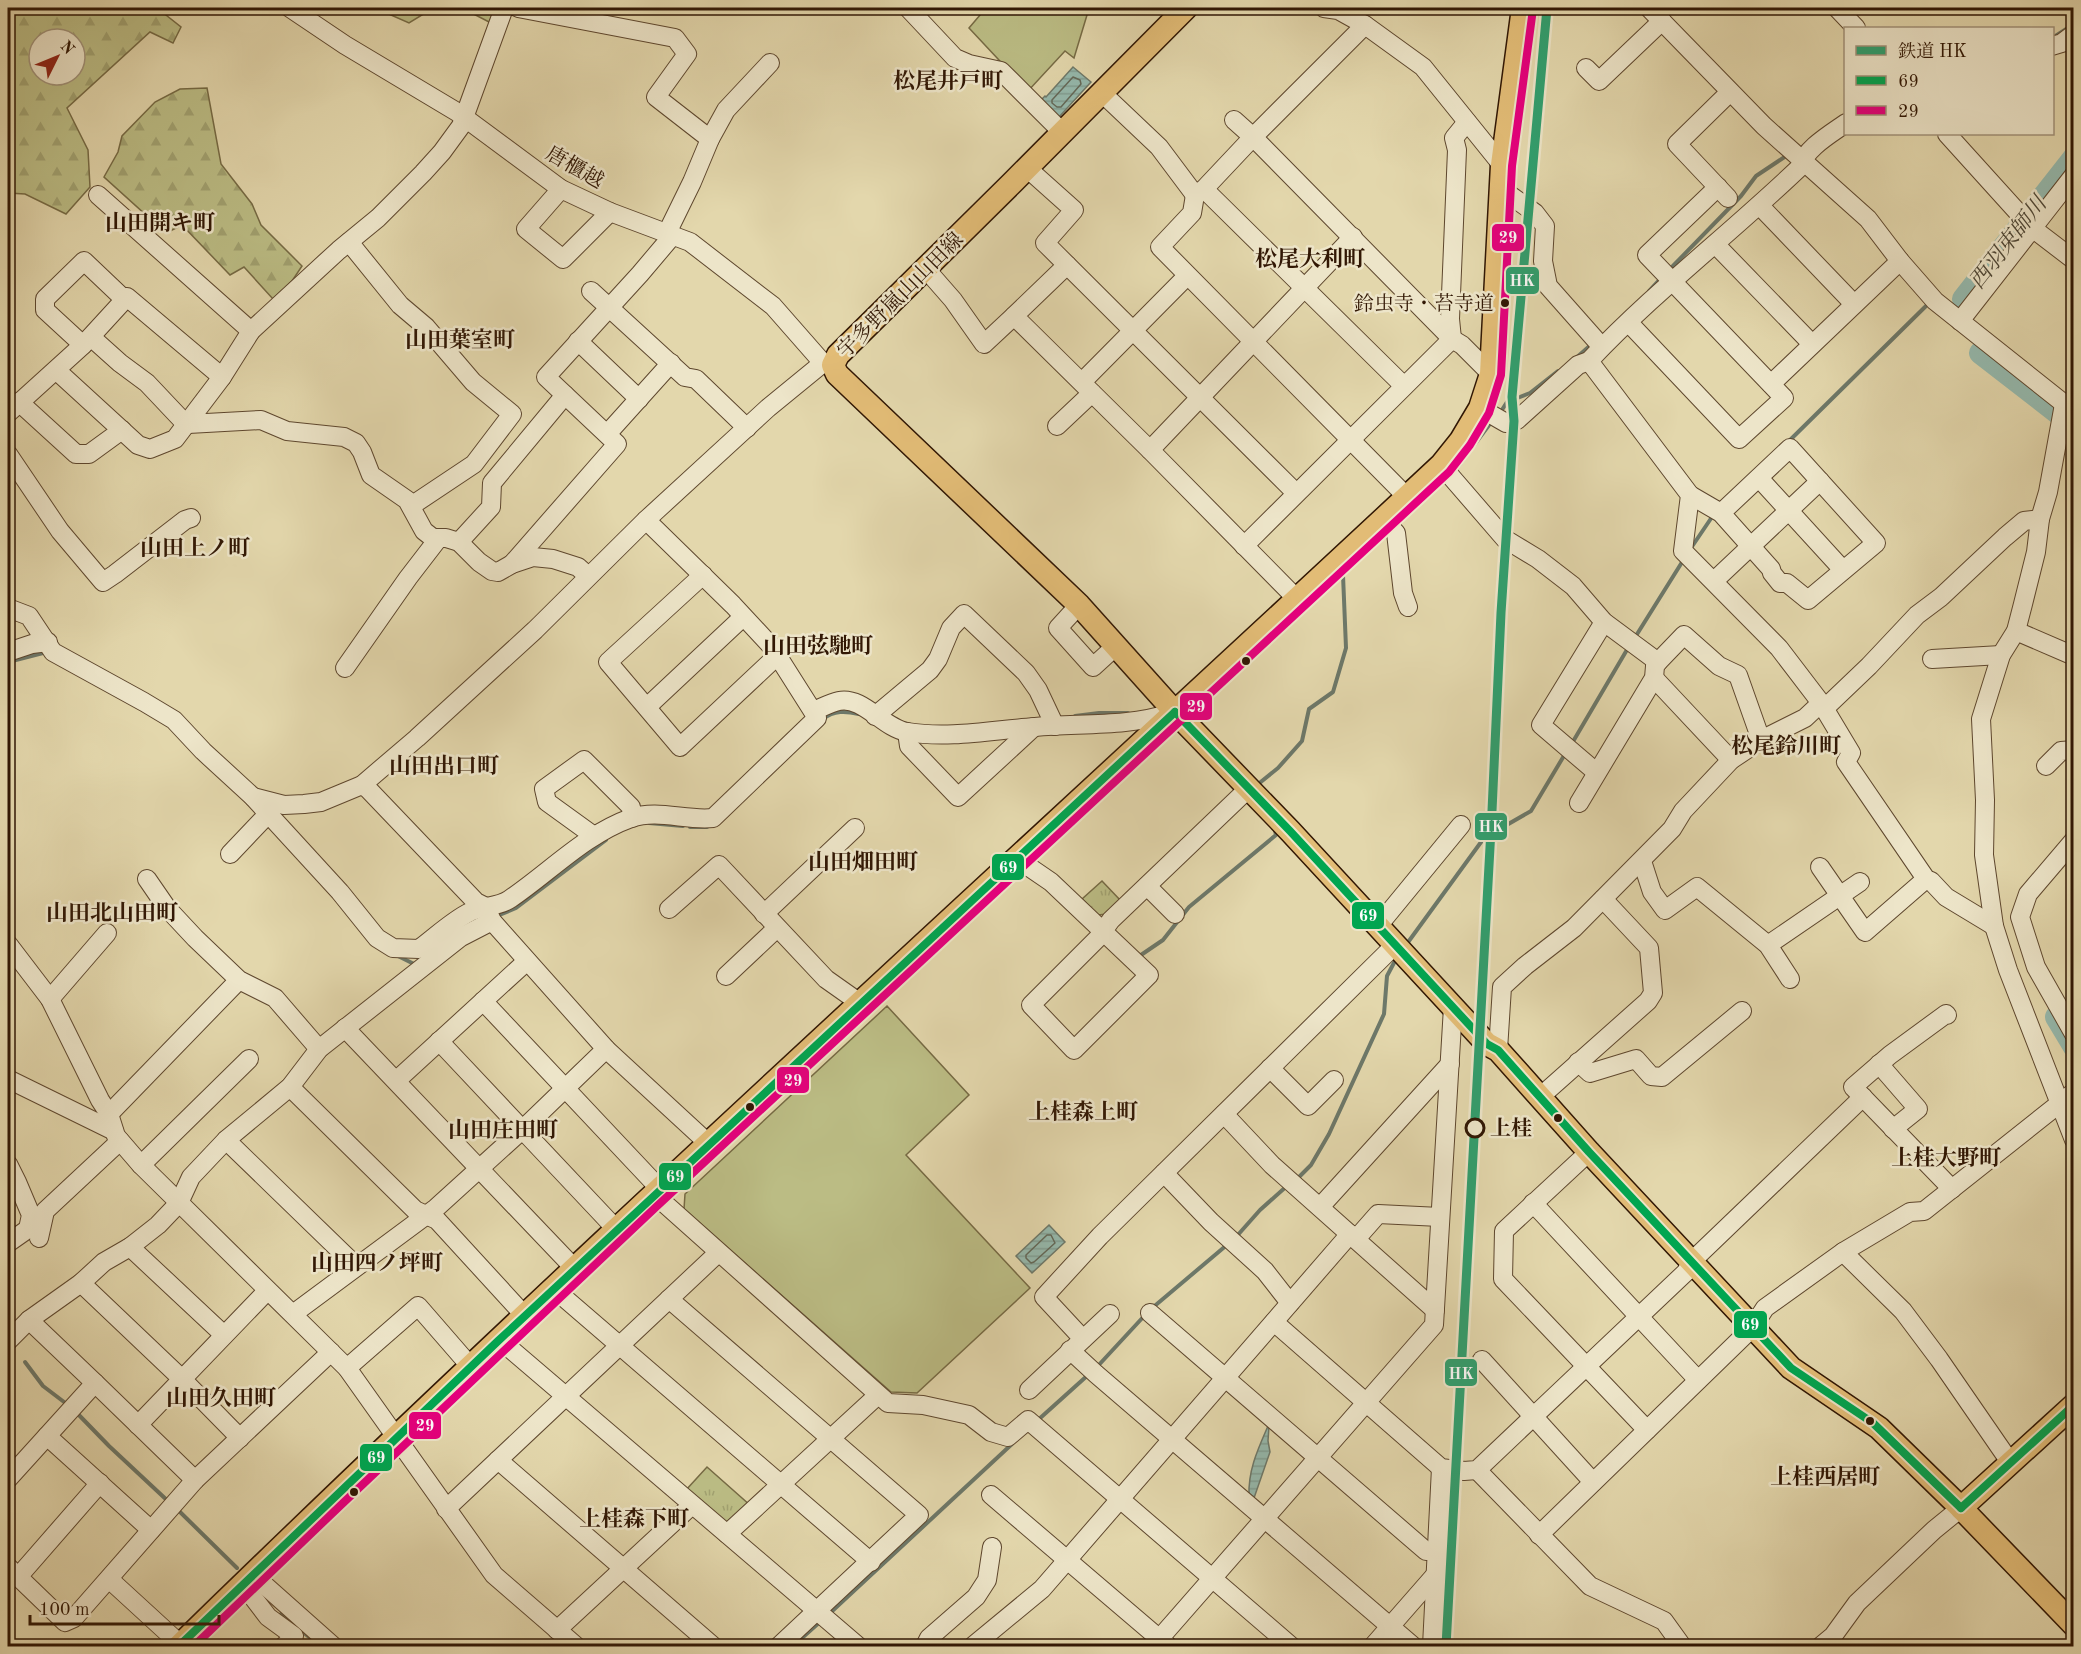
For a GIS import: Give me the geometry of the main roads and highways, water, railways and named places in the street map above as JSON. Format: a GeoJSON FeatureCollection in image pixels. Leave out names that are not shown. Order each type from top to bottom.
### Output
{"type":"FeatureCollection","features":[{"type":"Feature","properties":{"kind":"main road","name":"宇多野嵐山山田線"},"geometry":{"type":"LineString","coordinates":[[1186,8],[1028,168],[828,364],[876,413],[1079,605],[1175,712],[1249,788],[1487,1044],[1498,1050],[1589,1152],[1791,1368],[1873,1423],[1961,1508],[2073,1625]]}},
{"type":"Feature","properties":{"kind":"main road"},"geometry":{"type":"LineString","coordinates":[[188,1642],[247,1578],[395,1437],[1016,858],[1407,496],[1447,472],[1461,440],[1480,408],[1491,374],[1502,165],[1523,8]]}},
{"type":"Feature","properties":{"kind":"main road"},"geometry":{"type":"LineString","coordinates":[[1961,1508],[2073,1405]]}},
{"type":"Feature","properties":{"kind":"water"},"geometry":{"type":"Polygon","coordinates":[[[1073,67],[1091,82],[1059,117],[1041,100],[1073,67]]]}},
{"type":"Feature","properties":{"kind":"water"},"geometry":{"type":"Polygon","coordinates":[[[1049,1225],[1065,1242],[1032,1273],[1016,1256],[1049,1225]]]}},
{"type":"Feature","properties":{"kind":"water"},"geometry":{"type":"Polygon","coordinates":[[[1268,1426],[1270,1452],[1254,1498],[1249,1496],[1250,1477],[1254,1460],[1268,1426]]]}},
{"type":"Feature","properties":{"kind":"waterway"},"geometry":{"type":"LineString","coordinates":[[2054,37],[2074,24]]}},
{"type":"Feature","properties":{"kind":"waterway"},"geometry":{"type":"LineString","coordinates":[[1670,269],[1741,196],[1756,176],[1789,154]]}},
{"type":"Feature","properties":{"kind":"waterway","name":"西羽束師川"},"geometry":{"type":"LineString","coordinates":[[1963,299],[2074,157]]}},
{"type":"Feature","properties":{"kind":"waterway"},"geometry":{"type":"LineString","coordinates":[[1649,291],[1662,277]]}},
{"type":"Feature","properties":{"kind":"waterway"},"geometry":{"type":"LineString","coordinates":[[1788,442],[1926,306]]}},
{"type":"Feature","properties":{"kind":"waterway"},"geometry":{"type":"LineString","coordinates":[[1576,358],[1593,343]]}},
{"type":"Feature","properties":{"kind":"waterway","name":"西羽束師川"},"geometry":{"type":"LineString","coordinates":[[1980,353],[2074,426]]}},
{"type":"Feature","properties":{"kind":"waterway"},"geometry":{"type":"LineString","coordinates":[[1500,413],[1507,402],[1530,393],[1558,371]]}},
{"type":"Feature","properties":{"kind":"waterway"},"geometry":{"type":"LineString","coordinates":[[1454,472],[1492,421]]}},
{"type":"Feature","properties":{"kind":"waterway"},"geometry":{"type":"LineString","coordinates":[[1396,525],[1446,479]]}},
{"type":"Feature","properties":{"kind":"waterway"},"geometry":{"type":"LineString","coordinates":[[1691,548],[1714,514]]}},
{"type":"Feature","properties":{"kind":"waterway"},"geometry":{"type":"LineString","coordinates":[[1207,699],[1388,532]]}},
{"type":"Feature","properties":{"kind":"waterway"},"geometry":{"type":"LineString","coordinates":[[1634,639],[1684,559]]}},
{"type":"Feature","properties":{"kind":"waterway"},"geometry":{"type":"LineString","coordinates":[[1257,785],[1278,768],[1302,741],[1309,709],[1333,692],[1346,648],[1343,575]]}},
{"type":"Feature","properties":{"kind":"waterway"},"geometry":{"type":"LineString","coordinates":[[1571,745],[1628,648]]}},
{"type":"Feature","properties":{"kind":"waterway"},"geometry":{"type":"LineString","coordinates":[[8,662],[43,653]]}},
{"type":"Feature","properties":{"kind":"waterway"},"geometry":{"type":"LineString","coordinates":[[823,719],[840,712],[859,714]]}},
{"type":"Feature","properties":{"kind":"waterway"},"geometry":{"type":"LineString","coordinates":[[1075,716],[1128,713]]}},
{"type":"Feature","properties":{"kind":"waterway"},"geometry":{"type":"LineString","coordinates":[[1406,945],[1484,838],[1531,811],[1565,754]]}},
{"type":"Feature","properties":{"kind":"waterway"},"geometry":{"type":"LineString","coordinates":[[649,823],[683,826]]}},
{"type":"Feature","properties":{"kind":"waterway"},"geometry":{"type":"LineString","coordinates":[[690,827],[707,827]]}},
{"type":"Feature","properties":{"kind":"waterway"},"geometry":{"type":"LineString","coordinates":[[1138,957],[1163,940],[1189,907],[1276,835],[1275,830]]}},
{"type":"Feature","properties":{"kind":"waterway"},"geometry":{"type":"LineString","coordinates":[[497,916],[516,908],[606,840]]}},
{"type":"Feature","properties":{"kind":"waterway"},"geometry":{"type":"LineString","coordinates":[[398,956],[416,965]]}},
{"type":"Feature","properties":{"kind":"waterway"},"geometry":{"type":"LineString","coordinates":[[1296,1180],[1311,1165],[1329,1134],[1384,1014],[1387,976],[1396,959]]}},
{"type":"Feature","properties":{"kind":"waterway","name":"西羽束師川"},"geometry":{"type":"LineString","coordinates":[[2056,1017],[2074,1047]]}},
{"type":"Feature","properties":{"kind":"waterway"},"geometry":{"type":"LineString","coordinates":[[1236,1237],[1260,1210],[1288,1185]]}},
{"type":"Feature","properties":{"kind":"waterway"},"geometry":{"type":"LineString","coordinates":[[1151,1309],[1228,1244]]}},
{"type":"Feature","properties":{"kind":"waterway"},"geometry":{"type":"LineString","coordinates":[[1096,1368],[1146,1314]]}},
{"type":"Feature","properties":{"kind":"waterway"},"geometry":{"type":"LineString","coordinates":[[25,1362],[43,1386],[68,1405]]}},
{"type":"Feature","properties":{"kind":"waterway"},"geometry":{"type":"LineString","coordinates":[[1038,1420],[1088,1375]]}},
{"type":"Feature","properties":{"kind":"waterway"},"geometry":{"type":"LineString","coordinates":[[76,1412],[170,1503]]}},
{"type":"Feature","properties":{"kind":"waterway"},"geometry":{"type":"LineString","coordinates":[[829,1614],[1012,1444]]}},
{"type":"Feature","properties":{"kind":"waterway"},"geometry":{"type":"LineString","coordinates":[[178,1510],[237,1568]]}},
{"type":"Feature","properties":{"kind":"waterway"},"geometry":{"type":"LineString","coordinates":[[281,1614],[320,1646]]}},
{"type":"Feature","properties":{"kind":"waterway"},"geometry":{"type":"LineString","coordinates":[[793,1646],[821,1621]]}},
{"type":"Feature","properties":{"kind":"rail line","name":"HK"},"geometry":{"type":"LineString","coordinates":[[1446,1646],[1501,613],[1514,421],[1512,397],[1547,8]]}},
{"type":"Feature","properties":{"kind":"place","name":"鈴虫寺・苔寺道"},"geometry":{"type":"Point","coordinates":[1505,303]}},
{"type":"Feature","properties":{"kind":"place","name":"上桂"},"geometry":{"type":"Point","coordinates":[1475,1128]}},
{"type":"Feature","properties":{"kind":"district","name":"松尾井戸町"},"geometry":{"type":"Point","coordinates":[948,80]}},
{"type":"Feature","properties":{"kind":"district","name":"山田開キ町"},"geometry":{"type":"Point","coordinates":[160,222]}},
{"type":"Feature","properties":{"kind":"district","name":"松尾大利町"},"geometry":{"type":"Point","coordinates":[1310,258]}},
{"type":"Feature","properties":{"kind":"district","name":"山田葉室町"},"geometry":{"type":"Point","coordinates":[460,339]}},
{"type":"Feature","properties":{"kind":"district","name":"山田上ノ町"},"geometry":{"type":"Point","coordinates":[195,547]}},
{"type":"Feature","properties":{"kind":"district","name":"山田弦馳町"},"geometry":{"type":"Point","coordinates":[818,645]}},
{"type":"Feature","properties":{"kind":"district","name":"松尾鈴川町"},"geometry":{"type":"Point","coordinates":[1786,745]}},
{"type":"Feature","properties":{"kind":"district","name":"山田出口町"},"geometry":{"type":"Point","coordinates":[444,765]}},
{"type":"Feature","properties":{"kind":"district","name":"山田畑田町"},"geometry":{"type":"Point","coordinates":[863,861]}},
{"type":"Feature","properties":{"kind":"district","name":"山田北山田町"},"geometry":{"type":"Point","coordinates":[112,912]}},
{"type":"Feature","properties":{"kind":"district","name":"上桂森上町"},"geometry":{"type":"Point","coordinates":[1083,1111]}},
{"type":"Feature","properties":{"kind":"district","name":"山田庄田町"},"geometry":{"type":"Point","coordinates":[503,1129]}},
{"type":"Feature","properties":{"kind":"district","name":"上桂大野町"},"geometry":{"type":"Point","coordinates":[1946,1157]}},
{"type":"Feature","properties":{"kind":"district","name":"山田四ノ坪町"},"geometry":{"type":"Point","coordinates":[377,1262]}},
{"type":"Feature","properties":{"kind":"district","name":"山田久田町"},"geometry":{"type":"Point","coordinates":[221,1397]}},
{"type":"Feature","properties":{"kind":"district","name":"上桂西居町"},"geometry":{"type":"Point","coordinates":[1825,1476]}},
{"type":"Feature","properties":{"kind":"district","name":"上桂森下町"},"geometry":{"type":"Point","coordinates":[634,1518]}}]}
